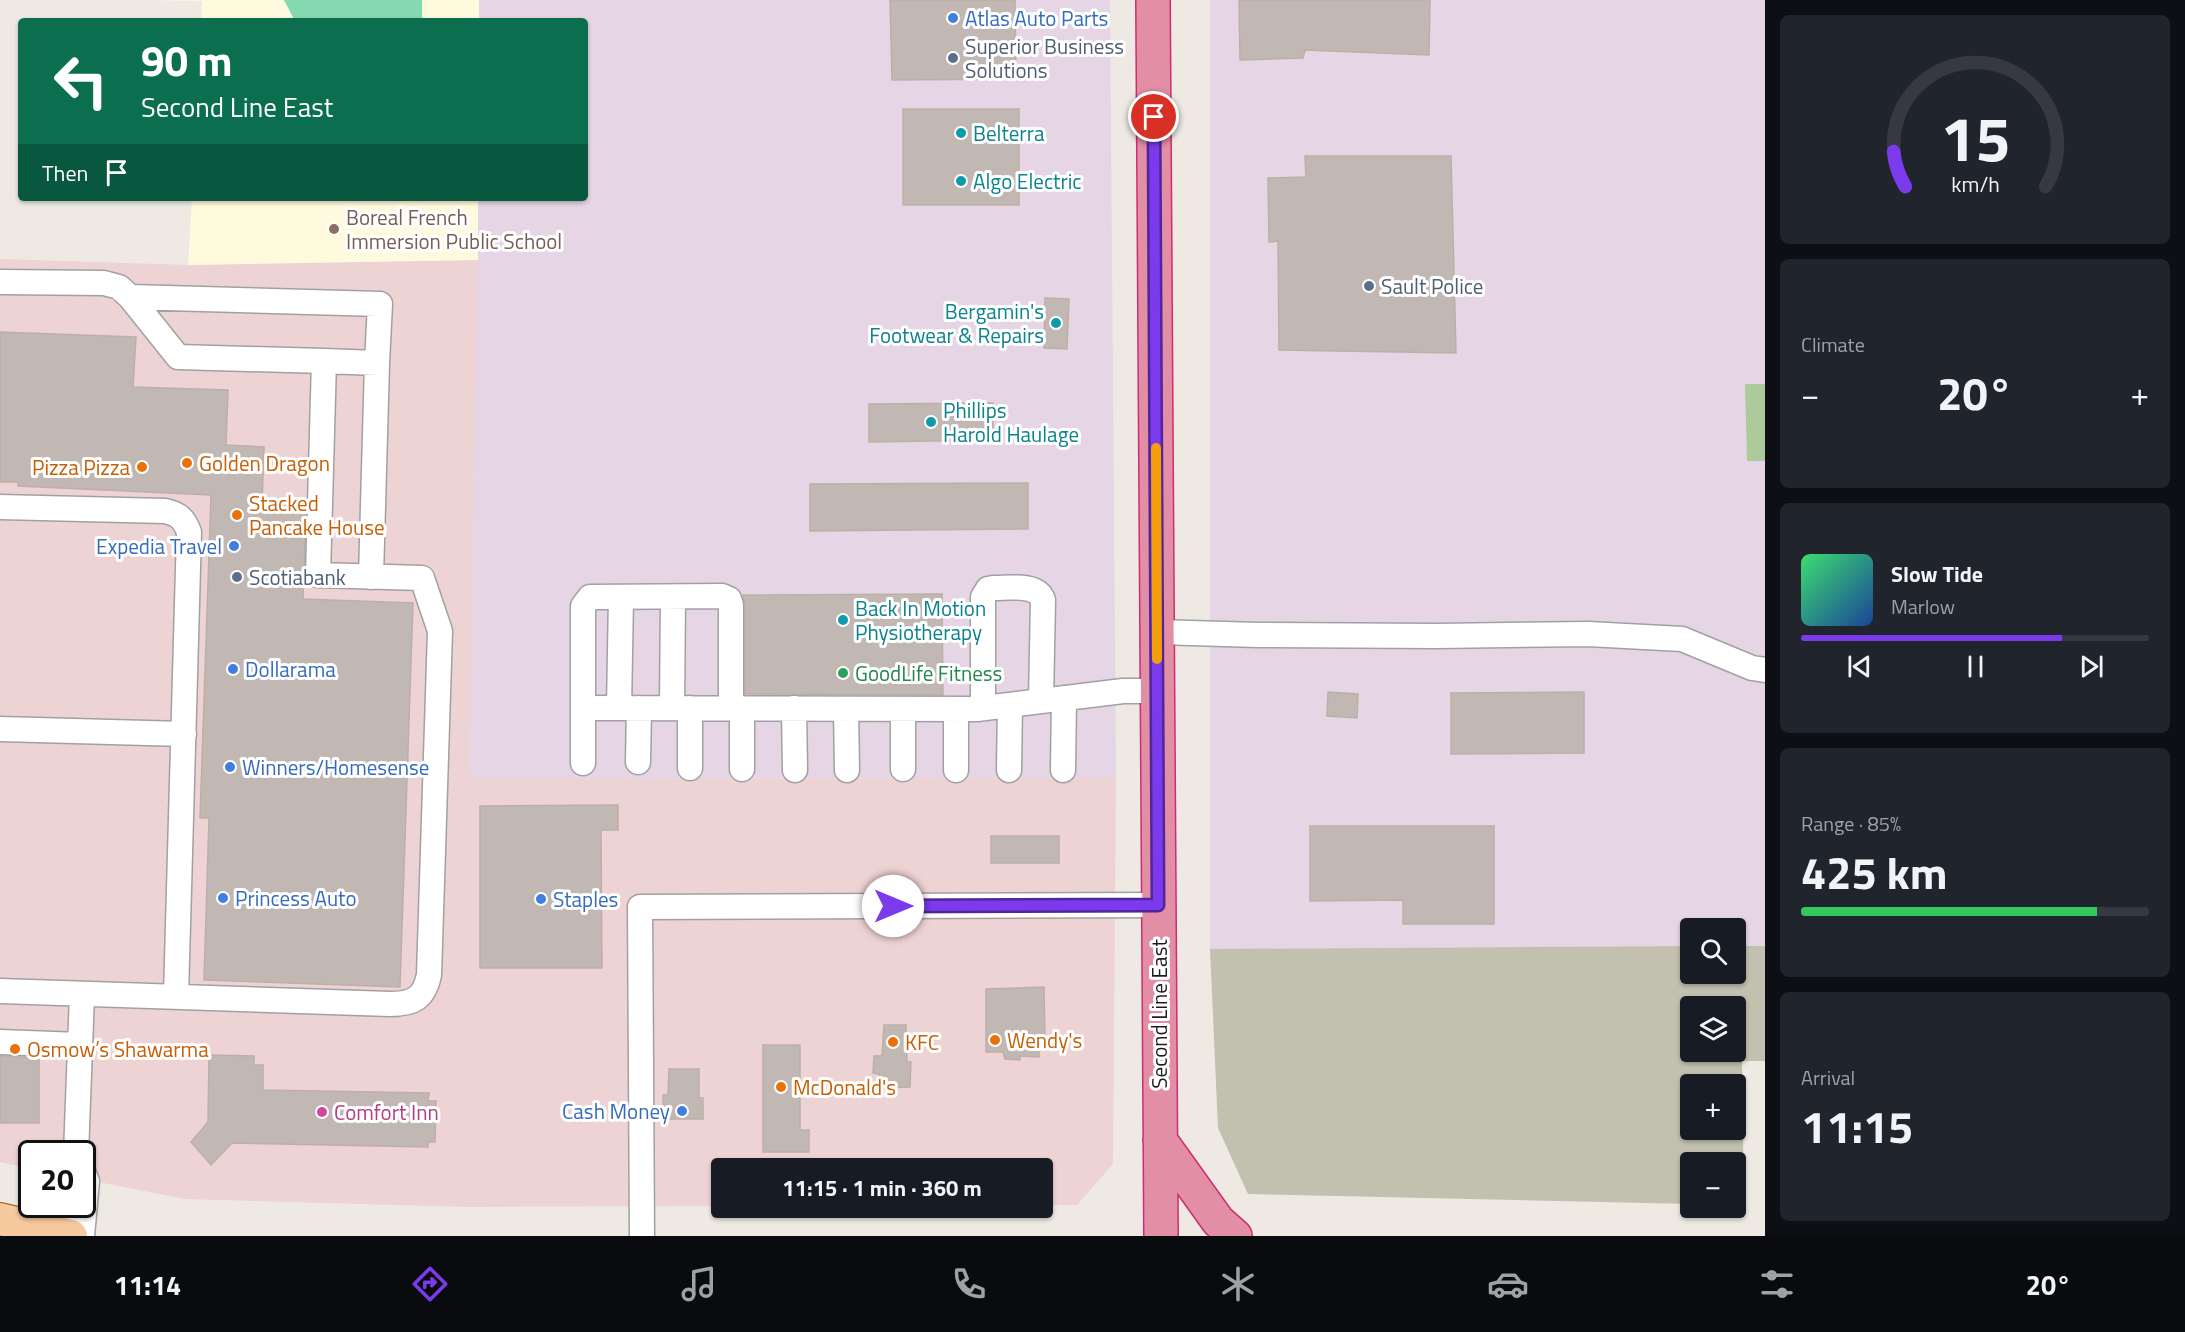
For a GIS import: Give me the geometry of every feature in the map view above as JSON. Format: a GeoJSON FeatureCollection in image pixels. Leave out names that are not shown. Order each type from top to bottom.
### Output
{"type":"FeatureCollection","features":[{"type":"Feature","properties":{"kind":"highway","name":"Second Line East"},"geometry":{"type":"LineString","coordinates":[[1154,0],[1161,1236]]}},
{"type":"Feature","properties":{"kind":"highway"},"geometry":{"type":"LineString","coordinates":[[1160,1140],[1189,1184],[1218,1221],[1235,1236]]}},
{"type":"Feature","properties":{"kind":"main road"},"geometry":{"type":"LineString","coordinates":[[0,1219],[66,1229]]}},
{"type":"Feature","properties":{"kind":"lane"},"geometry":{"type":"LineString","coordinates":[[0,282],[104,284],[118,287],[130,297],[178,357],[377,363]]}},
{"type":"Feature","properties":{"kind":"lane"},"geometry":{"type":"LineString","coordinates":[[130,297],[380,304],[371,577]]}},
{"type":"Feature","properties":{"kind":"lane"},"geometry":{"type":"LineString","coordinates":[[0,991],[405,1004],[416,999],[426,989],[429,975],[440,631],[422,578],[318,575],[324,361]]}},
{"type":"Feature","properties":{"kind":"lane"},"geometry":{"type":"LineString","coordinates":[[0,507],[165,511],[177,513],[184,520],[189,532],[176,996]]}},
{"type":"Feature","properties":{"kind":"lane"},"geometry":{"type":"LineString","coordinates":[[983,708],[983,597],[988,589],[993,588],[1032,589],[1041,595],[1043,600],[1052,700],[1063,770]]}},
{"type":"Feature","properties":{"kind":"lane"},"geometry":{"type":"LineString","coordinates":[[583,763],[583,606],[590,597],[722,596],[729,599],[731,605],[736,708],[742,769]]}},
{"type":"Feature","properties":{"kind":"lane"},"geometry":{"type":"LineString","coordinates":[[621,597],[629,708],[638,762]]}},
{"type":"Feature","properties":{"kind":"lane"},"geometry":{"type":"LineString","coordinates":[[673,597],[681,708],[690,768]]}},
{"type":"Feature","properties":{"kind":"lane"},"geometry":{"type":"LineString","coordinates":[[1157,632],[1436,636],[1588,634],[1682,639],[1752,668],[1765,670]]}},
{"type":"Feature","properties":{"kind":"lane"},"geometry":{"type":"LineString","coordinates":[[583,708],[956,709],[983,708],[1123,691],[1157,691]]}},
{"type":"Feature","properties":{"kind":"lane"},"geometry":{"type":"LineString","coordinates":[[1009,770],[1010,705]]}},
{"type":"Feature","properties":{"kind":"lane"},"geometry":{"type":"LineString","coordinates":[[794,708],[795,770]]}},
{"type":"Feature","properties":{"kind":"lane"},"geometry":{"type":"LineString","coordinates":[[846,709],[847,770]]}},
{"type":"Feature","properties":{"kind":"lane"},"geometry":{"type":"LineString","coordinates":[[903,709],[903,769]]}},
{"type":"Feature","properties":{"kind":"lane"},"geometry":{"type":"LineString","coordinates":[[956,709],[956,770]]}},
{"type":"Feature","properties":{"kind":"lane"},"geometry":{"type":"LineString","coordinates":[[0,729],[184,734]]}},
{"type":"Feature","properties":{"kind":"lane"},"geometry":{"type":"LineString","coordinates":[[642,1236],[640,908],[1158,905]]}},
{"type":"Feature","properties":{"kind":"lane"},"geometry":{"type":"LineString","coordinates":[[77,1140],[82,994]]}},
{"type":"Feature","properties":{"kind":"lane"},"geometry":{"type":"LineString","coordinates":[[0,1042],[80,1045]]}},
{"type":"Feature","properties":{"kind":"shaded area"},"geometry":{"type":"Polygon","coordinates":[[[148,0],[479,0],[479,18],[201,18],[202,1],[148,0]]]}},
{"type":"Feature","properties":{"kind":"shaded area"},"geometry":{"type":"Polygon","coordinates":[[[479,0],[1110,0],[1116,778],[470,779],[478,201],[588,201],[588,18],[479,18],[479,0]]]}},
{"type":"Feature","properties":{"kind":"shaded area"},"geometry":{"type":"Polygon","coordinates":[[[1210,0],[1765,0],[1765,946],[1746,946],[1746,918],[1680,918],[1680,946],[1210,949],[1210,0]]]}},
{"type":"Feature","properties":{"kind":"shaded area","name":"Boreal French Immersion Public School"},"geometry":{"type":"Polygon","coordinates":[[[192,201],[478,201],[478,260],[188,265],[192,201]]]}},
{"type":"Feature","properties":{"kind":"shaded area"},"geometry":{"type":"Polygon","coordinates":[[[0,259],[188,265],[478,260],[470,779],[1116,778],[1113,1164],[1077,1205],[1053,1205],[1053,1158],[711,1158],[711,1206],[469,1207],[185,1199],[96,1182],[96,1140],[18,1140],[18,1166],[0,1162],[0,259]]]}},
{"type":"Feature","properties":{"kind":"shaded area"},"geometry":{"type":"Polygon","coordinates":[[[1680,946],[1680,984],[1746,984],[1746,946],[1765,946],[1765,1061],[1746,1061],[1746,996],[1680,996],[1680,1062],[1742,1062],[1742,1074],[1680,1074],[1680,1140],[1743,1140],[1743,1152],[1680,1152],[1680,1204],[1248,1194],[1218,1128],[1210,949],[1680,946]]]}},
{"type":"Feature","properties":{"kind":"green space"},"geometry":{"type":"Polygon","coordinates":[[[284,0],[422,0],[422,18],[293,18],[284,0]]]}},
{"type":"Feature","properties":{"kind":"green space"},"geometry":{"type":"Polygon","coordinates":[[[1745,384],[1765,384],[1765,461],[1747,461],[1745,384]]]}},
{"type":"Feature","properties":{"kind":"building"},"geometry":{"type":"Polygon","coordinates":[[[890,0],[1015,0],[1016,79],[892,80],[890,0]]]}},
{"type":"Feature","properties":{"kind":"building"},"geometry":{"type":"Polygon","coordinates":[[[1239,0],[1430,0],[1429,55],[1305,50],[1303,58],[1240,60],[1239,0]]]}},
{"type":"Feature","properties":{"kind":"building"},"geometry":{"type":"Polygon","coordinates":[[[903,109],[1019,109],[1019,205],[903,205],[903,109]]]}},
{"type":"Feature","properties":{"kind":"building"},"geometry":{"type":"Polygon","coordinates":[[[1305,156],[1451,156],[1456,353],[1279,350],[1278,241],[1269,242],[1268,178],[1306,177],[1305,156]]]}},
{"type":"Feature","properties":{"kind":"building","name":"Bergamin's Footwear & Repairs"},"geometry":{"type":"Polygon","coordinates":[[[1045,298],[1069,299],[1067,349],[1044,348],[1045,298]]]}},
{"type":"Feature","properties":{"kind":"building"},"geometry":{"type":"Polygon","coordinates":[[[0,332],[136,337],[133,387],[228,390],[226,445],[264,447],[262,505],[306,506],[303,599],[413,603],[400,987],[204,980],[209,818],[200,818],[211,495],[18,486],[18,482],[0,482],[0,332]]]}},
{"type":"Feature","properties":{"kind":"building","name":"Phillips Harold Haulage"},"geometry":{"type":"Polygon","coordinates":[[[993,403],[993,440],[869,442],[869,404],[993,403]]]}},
{"type":"Feature","properties":{"kind":"building"},"geometry":{"type":"Polygon","coordinates":[[[1028,483],[1028,529],[810,531],[810,484],[1028,483]]]}},
{"type":"Feature","properties":{"kind":"building"},"geometry":{"type":"Polygon","coordinates":[[[942,594],[943,695],[745,694],[743,595],[942,594]]]}},
{"type":"Feature","properties":{"kind":"building"},"geometry":{"type":"Polygon","coordinates":[[[1328,692],[1358,694],[1357,718],[1327,716],[1328,692]]]}},
{"type":"Feature","properties":{"kind":"building"},"geometry":{"type":"Polygon","coordinates":[[[1584,692],[1584,753],[1451,754],[1451,693],[1584,692]]]}},
{"type":"Feature","properties":{"kind":"building","name":"Staples"},"geometry":{"type":"Polygon","coordinates":[[[618,805],[618,830],[601,830],[602,968],[480,968],[480,806],[618,805]]]}},
{"type":"Feature","properties":{"kind":"building"},"geometry":{"type":"Polygon","coordinates":[[[1310,826],[1494,826],[1494,924],[1403,924],[1403,900],[1310,901],[1310,826]]]}},
{"type":"Feature","properties":{"kind":"building"},"geometry":{"type":"Polygon","coordinates":[[[991,836],[1059,836],[1059,863],[991,863],[991,836]]]}},
{"type":"Feature","properties":{"kind":"building"},"geometry":{"type":"Polygon","coordinates":[[[1044,987],[1045,1045],[1039,1046],[1039,1057],[1020,1056],[1020,1060],[1005,1059],[1003,1052],[986,1052],[986,989],[1044,987]]]}},
{"type":"Feature","properties":{"kind":"building"},"geometry":{"type":"Polygon","coordinates":[[[884,1025],[906,1025],[907,1062],[911,1062],[910,1087],[879,1088],[879,1074],[873,1073],[874,1056],[882,1056],[884,1025]]]}},
{"type":"Feature","properties":{"kind":"building","name":"McDonald's"},"geometry":{"type":"Polygon","coordinates":[[[763,1045],[800,1045],[800,1130],[809,1130],[809,1152],[763,1152],[763,1045]]]}},
{"type":"Feature","properties":{"kind":"building","name":"Comfort Inn"},"geometry":{"type":"Polygon","coordinates":[[[209,1055],[254,1056],[254,1065],[263,1065],[263,1090],[429,1093],[428,1101],[436,1101],[435,1142],[428,1142],[428,1147],[232,1143],[211,1165],[191,1142],[208,1122],[209,1055]]]}},
{"type":"Feature","properties":{"kind":"building"},"geometry":{"type":"Polygon","coordinates":[[[0,1056],[39,1058],[39,1123],[0,1123],[0,1056]]]}},
{"type":"Feature","properties":{"kind":"building"},"geometry":{"type":"Polygon","coordinates":[[[669,1069],[699,1069],[699,1098],[703,1098],[703,1119],[663,1119],[663,1095],[668,1095],[669,1069]]]}},
{"type":"Feature","properties":{"kind":"slow traffic"},"geometry":{"type":"LineString","coordinates":[[1156,448],[1157,659]]}},
{"type":"Feature","properties":{"kind":"place","name":"Atlas Auto Parts"},"geometry":{"type":"Point","coordinates":[953,18]}},
{"type":"Feature","properties":{"kind":"place","name":"Superior Business Solutions"},"geometry":{"type":"Point","coordinates":[953,58]}},
{"type":"Feature","properties":{"kind":"place","name":"Belterra"},"geometry":{"type":"Point","coordinates":[961,133]}},
{"type":"Feature","properties":{"kind":"place","name":"Algo Electric"},"geometry":{"type":"Point","coordinates":[961,181]}},
{"type":"Feature","properties":{"kind":"place","name":"Boreal French Immersion Public School"},"geometry":{"type":"Point","coordinates":[334,229]}},
{"type":"Feature","properties":{"kind":"place","name":"Sault Police"},"geometry":{"type":"Point","coordinates":[1369,286]}},
{"type":"Feature","properties":{"kind":"place","name":"Bergamin's Footwear & Repairs"},"geometry":{"type":"Point","coordinates":[1056,323]}},
{"type":"Feature","properties":{"kind":"place","name":"Phillips Harold Haulage"},"geometry":{"type":"Point","coordinates":[931,422]}},
{"type":"Feature","properties":{"kind":"place","name":"Golden Dragon"},"geometry":{"type":"Point","coordinates":[187,463]}},
{"type":"Feature","properties":{"kind":"place","name":"Pizza Pizza"},"geometry":{"type":"Point","coordinates":[142,467]}},
{"type":"Feature","properties":{"kind":"place","name":"Stacked Pancake House"},"geometry":{"type":"Point","coordinates":[237,515]}},
{"type":"Feature","properties":{"kind":"place","name":"Expedia Travel"},"geometry":{"type":"Point","coordinates":[234,546]}},
{"type":"Feature","properties":{"kind":"place","name":"Scotiabank"},"geometry":{"type":"Point","coordinates":[237,577]}},
{"type":"Feature","properties":{"kind":"place","name":"Back In Motion Physiotherapy"},"geometry":{"type":"Point","coordinates":[843,620]}},
{"type":"Feature","properties":{"kind":"place","name":"Dollarama"},"geometry":{"type":"Point","coordinates":[233,669]}},
{"type":"Feature","properties":{"kind":"place","name":"GoodLife Fitness"},"geometry":{"type":"Point","coordinates":[843,673]}},
{"type":"Feature","properties":{"kind":"place","name":"Winners/Homesense"},"geometry":{"type":"Point","coordinates":[230,767]}},
{"type":"Feature","properties":{"kind":"place","name":"Princess Auto"},"geometry":{"type":"Point","coordinates":[223,898]}},
{"type":"Feature","properties":{"kind":"place","name":"Staples"},"geometry":{"type":"Point","coordinates":[541,899]}},
{"type":"Feature","properties":{"kind":"place","name":"Wendy's"},"geometry":{"type":"Point","coordinates":[995,1040]}},
{"type":"Feature","properties":{"kind":"place","name":"KFC"},"geometry":{"type":"Point","coordinates":[893,1042]}},
{"type":"Feature","properties":{"kind":"place","name":"Osmow’s Shawarma"},"geometry":{"type":"Point","coordinates":[15,1049]}},
{"type":"Feature","properties":{"kind":"place","name":"McDonald's"},"geometry":{"type":"Point","coordinates":[781,1087]}},
{"type":"Feature","properties":{"kind":"place","name":"Cash Money"},"geometry":{"type":"Point","coordinates":[682,1111]}},
{"type":"Feature","properties":{"kind":"place","name":"Comfort Inn"},"geometry":{"type":"Point","coordinates":[322,1112]}},
{"type":"Feature","properties":{"kind":"route"},"geometry":{"type":"LineString","coordinates":[[893,906],[1158,905],[1154,117]]}}]}
